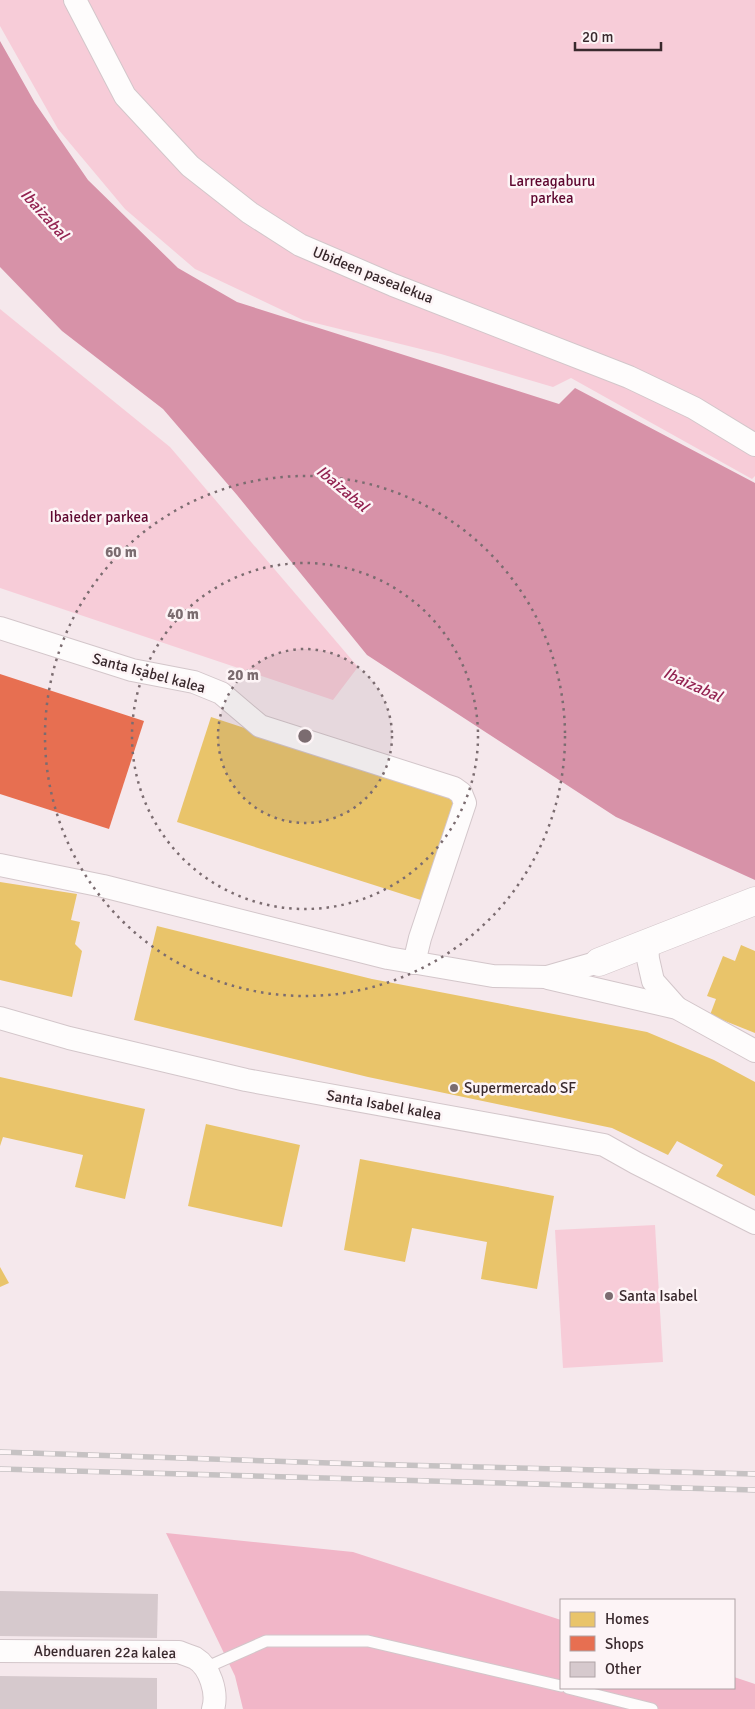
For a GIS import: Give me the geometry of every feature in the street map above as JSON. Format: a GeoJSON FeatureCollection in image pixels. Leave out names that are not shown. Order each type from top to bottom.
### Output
{"type":"FeatureCollection","features":[{"type":"Feature","properties":{"kind":"street","name":"Ubideen pasealekua"},"geometry":{"type":"LineString","coordinates":[[75,0],[125,96],[190,166],[250,213],[300,245],[393,285],[629,377],[694,408],[755,445]]}},
{"type":"Feature","properties":{"kind":"street","name":"Santa Isabel kalea"},"geometry":{"type":"LineString","coordinates":[[0,628],[132,670],[194,682],[221,693],[260,726],[454,788],[461,793],[464,803],[420,938],[414,963]]}},
{"type":"Feature","properties":{"kind":"street"},"geometry":{"type":"LineString","coordinates":[[0,865],[103,886],[414,963],[493,976],[547,978],[676,1008],[755,1051]]}},
{"type":"Feature","properties":{"kind":"street"},"geometry":{"type":"LineString","coordinates":[[547,978],[599,962],[755,901]]}},
{"type":"Feature","properties":{"kind":"street"},"geometry":{"type":"LineString","coordinates":[[655,940],[648,959],[653,981],[676,1008]]}},
{"type":"Feature","properties":{"kind":"street","name":"Santa Isabel kalea"},"geometry":{"type":"LineString","coordinates":[[0,1018],[69,1038],[246,1080],[604,1145],[755,1223]]}},
{"type":"Feature","properties":{"kind":"street","name":"Abenduaren 22a kalea"},"geometry":{"type":"LineString","coordinates":[[0,1651],[179,1652],[196,1659],[205,1668]]}},
{"type":"Feature","properties":{"kind":"street"},"geometry":{"type":"LineString","coordinates":[[205,1668],[214,1689],[213,1709]]}},
{"type":"Feature","properties":{"kind":"lane"},"geometry":{"type":"LineString","coordinates":[[205,1668],[266,1641],[368,1641],[560,1686]]}},
{"type":"Feature","properties":{"kind":"lane"},"geometry":{"type":"LineString","coordinates":[[572,1689],[652,1709]]}},
{"type":"Feature","properties":{"kind":"green space","name":"Larreagaburu parkea"},"geometry":{"type":"Polygon","coordinates":[[[0,0],[755,0],[755,476],[752,479],[571,378],[553,387],[441,354],[303,320],[195,269],[125,209],[58,129],[0,26],[0,0]]]}},
{"type":"Feature","properties":{"kind":"green space","name":"Ibaieder parkea"},"geometry":{"type":"Polygon","coordinates":[[[0,309],[170,447],[358,667],[333,700],[0,588],[0,309]]]}},
{"type":"Feature","properties":{"kind":"green space","name":"Santa Isabel"},"geometry":{"type":"Polygon","coordinates":[[[655,1225],[663,1362],[563,1368],[555,1230],[655,1225]]]}},
{"type":"Feature","properties":{"kind":"shaded area"},"geometry":{"type":"Polygon","coordinates":[[[166,1533],[353,1552],[560,1620],[560,1689],[735,1689],[735,1677],[755,1684],[755,1709],[243,1709],[235,1676],[166,1533]]]}},
{"type":"Feature","properties":{"kind":"water","name":"Ibaizabal"},"geometry":{"type":"Polygon","coordinates":[[[0,41],[35,103],[88,180],[178,268],[237,302],[559,404],[575,388],[755,483],[755,880],[616,817],[367,655],[237,495],[163,409],[62,331],[0,267],[0,41]]]}},
{"type":"Feature","properties":{"kind":"building: Homes"},"geometry":{"type":"Polygon","coordinates":[[[211,717],[458,798],[424,901],[177,822],[211,717]]]}},
{"type":"Feature","properties":{"kind":"building: Homes"},"geometry":{"type":"Polygon","coordinates":[[[0,882],[77,894],[71,920],[80,922],[75,944],[82,951],[72,997],[0,980],[0,882]]]}},
{"type":"Feature","properties":{"kind":"building: Homes"},"geometry":{"type":"Polygon","coordinates":[[[157,926],[372,979],[647,1032],[714,1060],[755,1082],[755,1196],[716,1176],[723,1165],[677,1141],[668,1155],[612,1128],[368,1077],[134,1020],[157,926]]]}},
{"type":"Feature","properties":{"kind":"building: Homes"},"geometry":{"type":"Polygon","coordinates":[[[741,945],[755,951],[755,1033],[710,1015],[716,999],[707,996],[723,956],[735,961],[741,945]]]}},
{"type":"Feature","properties":{"kind":"building: Homes"},"geometry":{"type":"Polygon","coordinates":[[[0,1077],[145,1109],[125,1199],[75,1187],[83,1155],[3,1137],[0,1146],[0,1077]]]}},
{"type":"Feature","properties":{"kind":"building: Homes"},"geometry":{"type":"Polygon","coordinates":[[[206,1124],[300,1145],[282,1227],[188,1206],[206,1124]]]}},
{"type":"Feature","properties":{"kind":"building: Homes"},"geometry":{"type":"Polygon","coordinates":[[[360,1159],[554,1196],[537,1289],[481,1279],[487,1242],[412,1228],[405,1262],[344,1250],[360,1159]]]}},
{"type":"Feature","properties":{"kind":"building: Homes"},"geometry":{"type":"Polygon","coordinates":[[[0,1267],[9,1283],[0,1287],[0,1267]]]}},
{"type":"Feature","properties":{"kind":"building: Shops"},"geometry":{"type":"Polygon","coordinates":[[[0,674],[144,721],[109,829],[0,794],[0,674]]]}},
{"type":"Feature","properties":{"kind":"building: Other"},"geometry":{"type":"Polygon","coordinates":[[[0,1591],[158,1594],[157,1638],[0,1636],[0,1591]]]}},
{"type":"Feature","properties":{"kind":"building: Other"},"geometry":{"type":"Polygon","coordinates":[[[0,1676],[157,1678],[157,1709],[0,1709],[0,1676]]]}},
{"type":"Feature","properties":{"kind":"railway"},"geometry":{"type":"LineString","coordinates":[[0,1452],[360,1464],[755,1474]]}},
{"type":"Feature","properties":{"kind":"railway"},"geometry":{"type":"LineString","coordinates":[[0,1469],[755,1490]]}},
{"type":"Feature","properties":{"kind":"place","name":"Supermercado SF"},"geometry":{"type":"Point","coordinates":[454,1088]}},
{"type":"Feature","properties":{"kind":"place","name":"Santa Isabel"},"geometry":{"type":"Point","coordinates":[609,1296]}}]}
